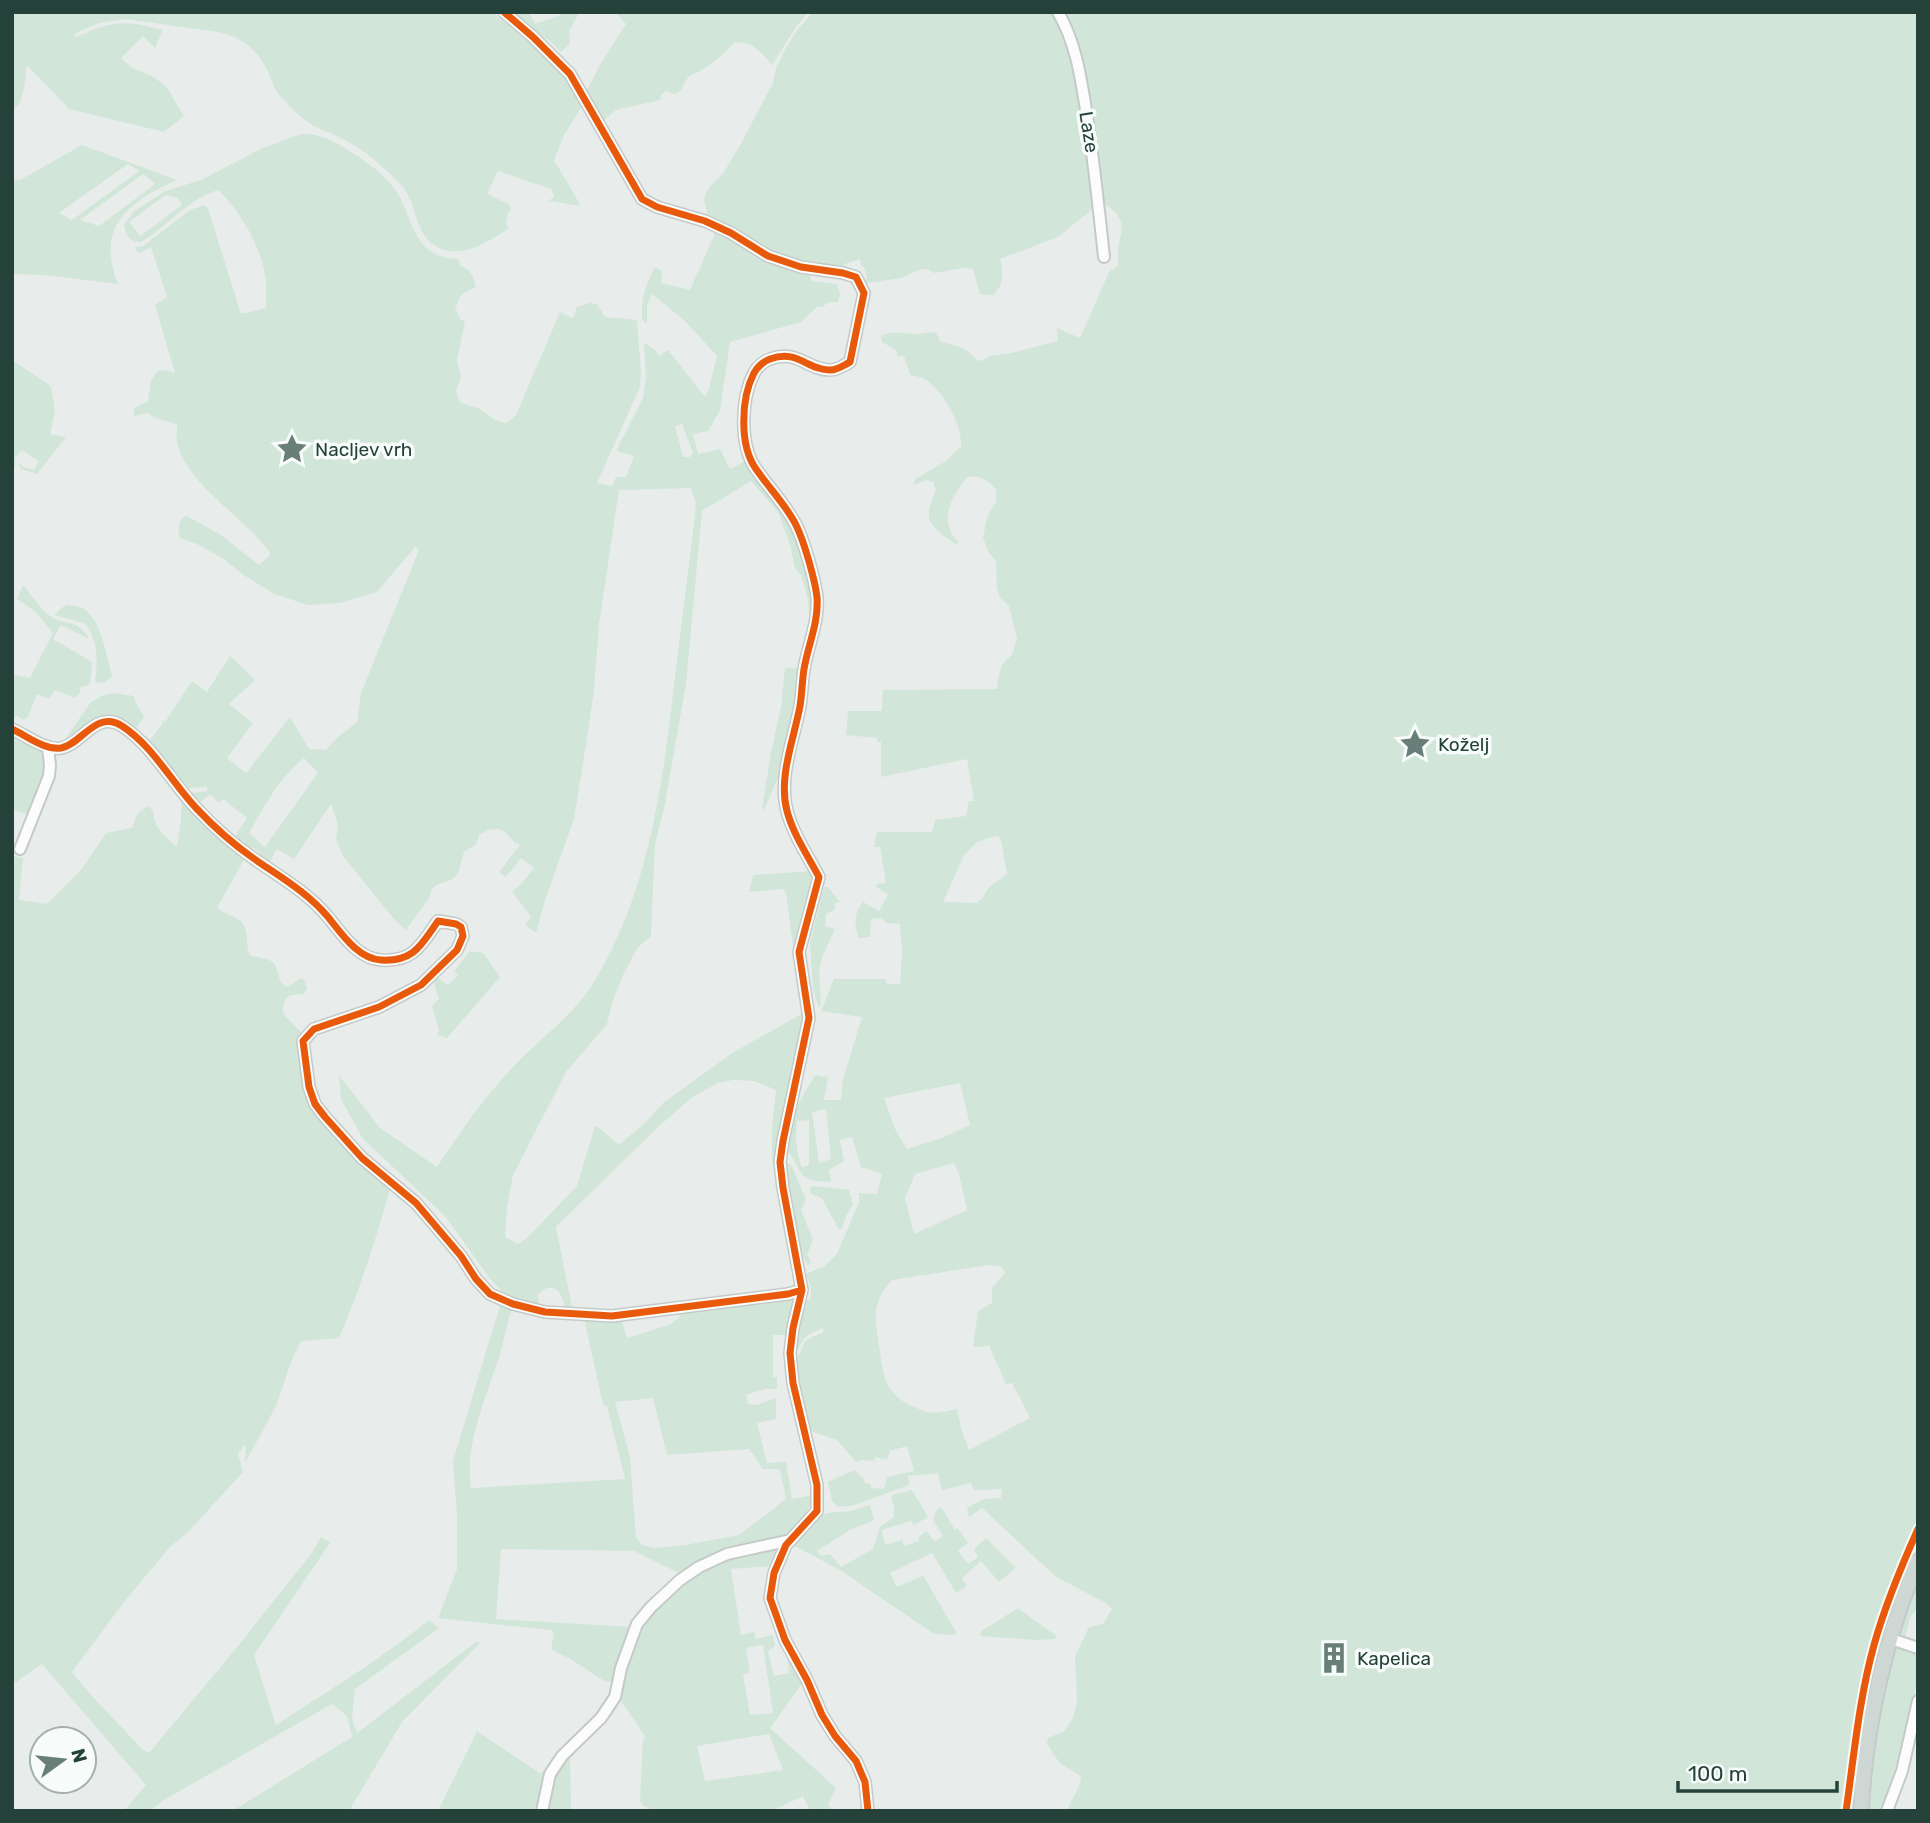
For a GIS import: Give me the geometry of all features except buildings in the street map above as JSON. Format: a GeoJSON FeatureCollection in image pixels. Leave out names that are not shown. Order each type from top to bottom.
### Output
{"type":"FeatureCollection","features":[{"type":"Feature","properties":{"kind":"main road"},"geometry":{"type":"LineString","coordinates":[[1861,1811],[1871,1730],[1885,1660],[1908,1584],[1918,1561]]}},
{"type":"Feature","properties":{"kind":"street"},"geometry":{"type":"LineString","coordinates":[[504,12],[570,74],[642,198],[657,207],[705,221],[731,233],[768,256],[801,267],[856,276],[864,293],[850,362],[838,369],[828,370],[798,358],[780,356],[765,361],[755,371],[744,403],[745,438],[754,467],[776,493],[796,525],[806,551],[817,597],[814,631],[804,668],[785,785],[786,809],[796,836],[820,877],[799,952],[809,1018],[780,1162],[802,1290],[790,1353],[793,1383],[817,1485],[817,1511],[786,1545],[774,1573],[770,1598],[785,1640],[822,1715],[856,1761],[865,1782],[868,1811]]}},
{"type":"Feature","properties":{"kind":"street","name":"Laze"},"geometry":{"type":"LineString","coordinates":[[1058,12],[1068,29],[1078,62],[1095,169],[1104,257]]}},
{"type":"Feature","properties":{"kind":"street"},"geometry":{"type":"LineString","coordinates":[[12,729],[47,747],[62,748],[97,725],[111,722],[121,725],[143,745],[194,807],[220,833],[250,857],[298,887],[326,914],[349,943],[377,960],[403,959],[410,955],[438,921],[461,927],[463,936],[457,950],[421,985],[379,1007],[314,1029],[303,1041],[309,1087],[315,1104],[362,1158],[415,1203],[490,1294],[513,1304],[545,1312],[612,1316],[802,1290]]}},
{"type":"Feature","properties":{"kind":"street"},"geometry":{"type":"LineString","coordinates":[[20,849],[49,776],[50,755],[47,747]]}},
{"type":"Feature","properties":{"kind":"street"},"geometry":{"type":"LineString","coordinates":[[542,1811],[550,1774],[562,1756],[601,1718],[615,1697],[621,1668],[636,1625],[651,1607],[680,1580],[699,1567],[727,1555],[791,1540]]}},
{"type":"Feature","properties":{"kind":"street"},"geometry":{"type":"LineString","coordinates":[[1891,1639],[1918,1648]]}},
{"type":"Feature","properties":{"kind":"street"},"geometry":{"type":"LineString","coordinates":[[1887,1811],[1902,1770],[1918,1701]]}},
{"type":"Feature","properties":{"kind":"green space"},"geometry":{"type":"Polygon","coordinates":[[[12,12],[493,12],[565,74],[584,103],[564,135],[554,160],[581,206],[549,201],[554,196],[551,189],[498,171],[487,194],[510,205],[506,224],[509,228],[485,243],[467,250],[448,251],[439,248],[425,236],[407,194],[392,176],[357,147],[301,117],[278,93],[255,52],[236,38],[218,32],[125,19],[99,23],[74,34],[77,37],[120,23],[163,30],[155,48],[143,36],[121,58],[132,68],[152,76],[166,86],[184,116],[164,132],[69,109],[27,65],[24,90],[20,102],[12,111],[12,12]]]}},
{"type":"Feature","properties":{"kind":"green space"},"geometry":{"type":"Polygon","coordinates":[[[510,12],[529,12],[535,24],[561,15],[560,12],[578,12],[578,15],[569,31],[570,44],[561,52],[510,12]]]}},
{"type":"Feature","properties":{"kind":"green space"},"geometry":{"type":"Polygon","coordinates":[[[615,12],[808,12],[772,65],[752,46],[735,42],[713,62],[690,76],[676,94],[666,91],[660,100],[616,110],[603,121],[586,92],[626,24],[615,12]]]}},
{"type":"Feature","properties":{"kind":"green space"},"geometry":{"type":"Polygon","coordinates":[[[813,12],[1053,12],[1071,39],[1076,34],[1062,12],[1918,12],[1918,1537],[1890,1603],[1873,1661],[1859,1736],[1851,1811],[1067,1811],[1081,1777],[1057,1760],[1047,1743],[1048,1738],[1064,1731],[1074,1716],[1077,1699],[1075,1656],[1089,1627],[1103,1624],[1112,1609],[1104,1602],[1056,1577],[982,1508],[969,1517],[967,1508],[983,1499],[1001,1498],[1002,1489],[974,1490],[971,1483],[942,1490],[938,1473],[908,1476],[909,1485],[852,1506],[838,1507],[832,1501],[828,1482],[854,1470],[865,1483],[871,1484],[871,1488],[884,1489],[887,1477],[914,1471],[907,1446],[890,1451],[887,1460],[875,1457],[874,1461],[856,1462],[837,1440],[810,1431],[794,1366],[805,1341],[823,1332],[823,1328],[806,1337],[793,1360],[802,1304],[810,1299],[811,1295],[805,1274],[823,1267],[837,1254],[859,1202],[859,1193],[877,1194],[882,1174],[861,1167],[852,1137],[840,1140],[844,1161],[829,1170],[831,1182],[802,1175],[788,1151],[797,1106],[815,1075],[828,1077],[824,1100],[841,1100],[843,1079],[862,1017],[821,1011],[834,979],[885,979],[887,984],[900,984],[900,924],[886,923],[882,918],[871,919],[870,937],[858,938],[856,928],[856,915],[863,902],[879,911],[888,894],[876,887],[877,884],[886,883],[880,847],[874,847],[877,832],[932,832],[935,820],[966,816],[969,801],[974,801],[967,759],[881,777],[881,742],[877,742],[877,738],[846,735],[848,711],[882,711],[883,690],[997,689],[1000,670],[1012,655],[1017,638],[1009,606],[1000,598],[997,588],[996,561],[989,553],[983,538],[987,517],[996,502],[996,490],[987,481],[967,477],[949,509],[949,525],[957,545],[935,528],[929,516],[936,490],[933,482],[926,480],[914,485],[915,479],[946,461],[961,446],[959,429],[952,412],[936,389],[926,380],[910,375],[904,356],[898,357],[896,350],[882,342],[881,336],[895,333],[936,333],[941,342],[963,349],[982,361],[990,356],[1058,341],[1057,328],[1080,338],[1109,272],[1119,265],[1121,226],[1115,212],[1106,205],[1095,207],[1058,237],[1000,259],[1002,278],[994,295],[980,294],[973,269],[963,268],[934,273],[927,269],[919,270],[902,278],[866,283],[867,278],[860,259],[840,268],[797,262],[766,249],[708,217],[704,199],[708,189],[724,172],[739,147],[797,30],[813,12]],[[998,836],[976,843],[964,855],[943,902],[976,903],[982,899],[989,887],[1007,874],[998,836]],[[960,1083],[884,1098],[895,1129],[907,1149],[942,1138],[970,1125],[960,1083]],[[826,1109],[812,1112],[819,1163],[831,1159],[826,1109]],[[809,1120],[797,1121],[796,1144],[802,1167],[809,1165],[809,1120]],[[954,1163],[915,1174],[905,1198],[914,1234],[967,1210],[954,1163]],[[989,1265],[892,1280],[885,1288],[876,1310],[876,1326],[883,1373],[894,1394],[910,1405],[928,1412],[957,1409],[969,1450],[1030,1418],[1012,1383],[1006,1384],[989,1346],[973,1347],[978,1311],[992,1303],[992,1288],[1005,1273],[1001,1266],[989,1265]]]}},
{"type":"Feature","properties":{"kind":"green space"},"geometry":{"type":"Polygon","coordinates":[[[301,134],[328,139],[345,148],[373,167],[394,188],[422,244],[443,257],[459,259],[460,265],[471,273],[476,287],[461,295],[455,307],[461,320],[465,321],[457,360],[461,377],[456,390],[461,403],[480,409],[495,420],[506,423],[516,415],[560,312],[573,318],[577,307],[590,303],[597,304],[605,317],[637,320],[640,387],[597,483],[612,486],[616,477],[626,477],[634,456],[616,451],[643,398],[646,377],[644,345],[654,349],[659,356],[668,350],[705,397],[709,389],[717,356],[685,321],[652,294],[647,306],[647,324],[642,319],[645,292],[655,267],[662,271],[661,283],[690,290],[717,229],[809,271],[811,281],[837,284],[840,294],[838,302],[817,307],[801,322],[730,342],[720,410],[708,431],[693,434],[698,454],[720,449],[730,469],[748,460],[797,533],[813,593],[812,616],[809,615],[808,599],[801,575],[795,568],[790,544],[778,512],[751,481],[702,511],[686,684],[664,809],[655,844],[651,936],[637,948],[613,1000],[607,1024],[566,1072],[513,1175],[505,1237],[518,1244],[527,1238],[577,1186],[595,1126],[619,1145],[663,1103],[706,1072],[734,1052],[805,1012],[776,1166],[772,1162],[772,1128],[776,1090],[754,1081],[733,1080],[718,1083],[691,1098],[556,1227],[573,1313],[565,1312],[561,1295],[554,1288],[538,1294],[539,1309],[521,1305],[491,1280],[445,1216],[363,1139],[341,1099],[339,1075],[380,1128],[437,1167],[493,1090],[576,1006],[594,982],[631,905],[654,822],[668,736],[696,504],[691,488],[619,490],[599,624],[594,690],[574,819],[536,933],[525,925],[531,917],[512,891],[534,868],[521,858],[506,877],[499,872],[520,845],[499,829],[488,830],[479,835],[476,844],[464,852],[458,874],[451,880],[436,885],[406,930],[343,856],[336,840],[338,825],[331,804],[294,859],[277,849],[269,863],[260,860],[260,853],[254,848],[244,846],[245,842],[236,838],[247,818],[223,799],[219,803],[210,794],[197,805],[188,795],[207,791],[207,787],[181,786],[146,745],[192,681],[207,692],[230,656],[255,680],[229,704],[253,723],[227,758],[246,773],[290,717],[309,749],[326,750],[357,722],[361,693],[419,550],[415,547],[377,592],[340,603],[308,605],[274,594],[224,559],[180,538],[179,525],[183,517],[187,516],[221,535],[259,565],[271,554],[191,471],[177,441],[177,425],[147,413],[134,416],[134,408],[148,401],[151,380],[158,371],[175,373],[155,305],[167,297],[151,247],[138,254],[135,247],[143,246],[190,210],[204,205],[208,208],[241,314],[266,308],[265,275],[248,229],[234,207],[218,190],[187,206],[141,242],[129,237],[124,225],[133,212],[165,191],[201,180],[263,148],[301,134]],[[166,195],[129,222],[140,236],[182,205],[178,198],[166,195]],[[682,424],[675,426],[683,457],[690,457],[693,453],[682,424]],[[304,758],[287,774],[249,833],[265,847],[318,773],[304,758]]]}},
{"type":"Feature","properties":{"kind":"green space"},"geometry":{"type":"Polygon","coordinates":[[[82,145],[177,180],[144,198],[120,219],[111,247],[112,264],[118,284],[45,275],[12,274],[12,179],[20,180],[82,145]],[[128,164],[59,213],[72,220],[139,171],[128,164]],[[143,174],[80,220],[99,226],[155,184],[143,174]]]}},
{"type":"Feature","properties":{"kind":"green space"},"geometry":{"type":"Polygon","coordinates":[[[12,360],[51,386],[55,411],[50,434],[66,437],[37,474],[21,469],[20,463],[23,467],[34,470],[39,461],[21,450],[15,458],[15,467],[12,468],[12,360]]]}},
{"type":"Feature","properties":{"kind":"green space"},"geometry":{"type":"Polygon","coordinates":[[[23,585],[50,616],[76,625],[85,632],[89,639],[61,625],[53,639],[92,662],[90,684],[80,688],[75,698],[55,690],[49,699],[37,694],[28,717],[24,720],[16,716],[13,720],[12,674],[30,678],[53,633],[36,612],[17,599],[23,585]]]}},
{"type":"Feature","properties":{"kind":"green space"},"geometry":{"type":"Polygon","coordinates":[[[67,605],[84,609],[95,621],[112,676],[104,682],[95,681],[96,651],[86,624],[55,615],[67,605]]]}},
{"type":"Feature","properties":{"kind":"green space"},"geometry":{"type":"Polygon","coordinates":[[[785,668],[801,669],[800,676],[795,676],[795,683],[798,685],[796,705],[782,768],[764,810],[762,808],[781,707],[785,668]]]}},
{"type":"Feature","properties":{"kind":"green space"},"geometry":{"type":"Polygon","coordinates":[[[113,693],[134,696],[144,717],[133,733],[111,720],[61,745],[91,702],[113,693]]]}},
{"type":"Feature","properties":{"kind":"green space"},"geometry":{"type":"Polygon","coordinates":[[[15,733],[42,751],[49,768],[30,815],[12,810],[12,735],[15,733]]]}},
{"type":"Feature","properties":{"kind":"green space"},"geometry":{"type":"Polygon","coordinates":[[[182,794],[212,834],[245,858],[217,908],[242,923],[246,930],[249,954],[273,962],[281,983],[288,987],[301,978],[305,981],[307,988],[304,994],[286,998],[282,1010],[307,1038],[311,1074],[320,1109],[391,1186],[361,1282],[339,1338],[301,1341],[276,1406],[245,1463],[245,1444],[238,1454],[243,1472],[190,1530],[169,1548],[124,1602],[72,1672],[143,1750],[149,1753],[238,1646],[311,1554],[321,1537],[330,1543],[254,1655],[276,1725],[373,1661],[429,1620],[439,1628],[355,1689],[352,1718],[357,1733],[476,1642],[480,1643],[402,1722],[349,1811],[232,1811],[352,1737],[347,1716],[332,1704],[164,1800],[150,1811],[124,1811],[146,1785],[98,1729],[98,1725],[94,1725],[42,1664],[12,1685],[12,856],[23,858],[19,900],[47,904],[81,870],[106,833],[132,828],[142,809],[149,807],[153,811],[158,827],[177,847],[182,794]]]}},
{"type":"Feature","properties":{"kind":"green space"},"geometry":{"type":"Polygon","coordinates":[[[812,871],[813,884],[796,946],[793,946],[786,892],[783,889],[749,892],[753,875],[812,871]]]}},
{"type":"Feature","properties":{"kind":"green space"},"geometry":{"type":"Polygon","coordinates":[[[824,887],[828,887],[840,902],[835,903],[835,909],[826,914],[825,926],[835,929],[822,957],[819,1009],[813,989],[810,943],[824,887]]]}},
{"type":"Feature","properties":{"kind":"green space"},"geometry":{"type":"Polygon","coordinates":[[[470,951],[483,953],[500,977],[447,1038],[437,1035],[439,1030],[432,1006],[439,999],[434,984],[436,976],[447,985],[458,976],[454,971],[470,951]]]}},
{"type":"Feature","properties":{"kind":"green space"},"geometry":{"type":"Polygon","coordinates":[[[786,1161],[791,1165],[806,1199],[801,1210],[813,1240],[807,1254],[811,1262],[808,1266],[803,1256],[784,1166],[786,1161]]]}},
{"type":"Feature","properties":{"kind":"green space"},"geometry":{"type":"Polygon","coordinates":[[[810,1187],[849,1190],[853,1204],[842,1229],[839,1230],[822,1198],[811,1194],[810,1187]]]}},
{"type":"Feature","properties":{"kind":"green space"},"geometry":{"type":"Polygon","coordinates":[[[790,1299],[793,1301],[788,1335],[773,1335],[773,1377],[777,1377],[777,1389],[765,1389],[746,1395],[748,1404],[756,1405],[776,1398],[776,1419],[757,1423],[767,1463],[786,1462],[792,1499],[813,1495],[808,1511],[788,1536],[681,1574],[634,1551],[501,1549],[496,1619],[633,1627],[614,1680],[606,1682],[551,1649],[554,1633],[551,1630],[438,1618],[457,1569],[453,1461],[501,1302],[512,1306],[474,1437],[471,1488],[625,1479],[607,1406],[603,1405],[584,1318],[621,1318],[627,1338],[672,1324],[679,1319],[681,1310],[790,1299]],[[653,1398],[615,1402],[630,1457],[636,1537],[642,1545],[655,1548],[685,1545],[739,1535],[786,1499],[780,1469],[763,1469],[749,1449],[667,1455],[653,1398]]]}},
{"type":"Feature","properties":{"kind":"green space"},"geometry":{"type":"Polygon","coordinates":[[[912,1490],[928,1517],[914,1525],[911,1521],[882,1530],[885,1545],[902,1540],[904,1546],[919,1541],[919,1537],[926,1531],[934,1541],[943,1536],[933,1520],[937,1509],[941,1507],[955,1530],[958,1528],[968,1543],[958,1551],[968,1564],[978,1557],[974,1549],[986,1538],[1016,1568],[999,1582],[981,1561],[962,1578],[967,1586],[956,1593],[932,1553],[890,1573],[897,1587],[924,1577],[956,1632],[955,1635],[934,1634],[840,1570],[793,1545],[821,1516],[870,1505],[874,1520],[850,1530],[817,1551],[821,1556],[830,1554],[841,1567],[873,1549],[880,1527],[894,1517],[891,1498],[912,1490]]]}},
{"type":"Feature","properties":{"kind":"green space"},"geometry":{"type":"Polygon","coordinates":[[[777,1546],[779,1549],[772,1566],[731,1569],[741,1635],[754,1632],[756,1639],[773,1635],[775,1646],[768,1651],[774,1676],[789,1673],[787,1654],[804,1681],[770,1728],[836,1788],[828,1805],[833,1811],[810,1811],[803,1796],[772,1811],[655,1811],[643,1806],[640,1801],[643,1739],[646,1738],[620,1699],[629,1653],[635,1635],[662,1598],[715,1561],[777,1546]],[[763,1645],[746,1648],[750,1673],[743,1674],[750,1715],[773,1713],[763,1645]],[[769,1734],[697,1746],[705,1781],[783,1770],[769,1734]]]}},
{"type":"Feature","properties":{"kind":"green space"},"geometry":{"type":"Polygon","coordinates":[[[1918,1573],[1918,1609],[1911,1615],[1905,1637],[1899,1628],[1918,1573]]]}},
{"type":"Feature","properties":{"kind":"green space"},"geometry":{"type":"Polygon","coordinates":[[[1018,1608],[1056,1636],[1055,1639],[981,1636],[980,1632],[1018,1608]]]}},
{"type":"Feature","properties":{"kind":"green space"},"geometry":{"type":"Polygon","coordinates":[[[1895,1649],[1918,1654],[1915,1695],[1900,1753],[1880,1811],[1866,1811],[1873,1736],[1889,1658],[1895,1649]]]}},
{"type":"Feature","properties":{"kind":"green space"},"geometry":{"type":"Polygon","coordinates":[[[477,1731],[541,1774],[550,1764],[553,1765],[539,1811],[438,1811],[477,1731]]]}},
{"type":"Feature","properties":{"kind":"green space"},"geometry":{"type":"Polygon","coordinates":[[[570,1751],[571,1811],[544,1811],[553,1775],[570,1751]]]}},
{"type":"Feature","properties":{"kind":"cycle path"},"geometry":{"type":"LineString","coordinates":[[504,12],[570,74],[642,199],[657,207],[705,221],[731,233],[768,256],[801,267],[856,277],[864,293],[850,362],[830,370],[788,356],[765,361],[755,371],[746,395],[744,435],[750,459],[796,525],[809,561],[817,597],[815,624],[804,669],[800,706],[784,785],[790,820],[819,877],[799,952],[809,1018],[780,1162],[802,1290],[790,1353],[793,1383],[817,1485],[817,1511],[786,1545],[774,1573],[770,1598],[785,1640],[822,1715],[856,1761],[865,1782],[868,1811]]}},
{"type":"Feature","properties":{"kind":"cycle path"},"geometry":{"type":"LineString","coordinates":[[12,729],[42,745],[61,748],[104,722],[122,726],[143,744],[188,799],[217,829],[246,853],[293,885],[328,917],[351,944],[373,959],[392,960],[409,955],[427,938],[438,921],[461,927],[463,936],[457,950],[421,985],[379,1007],[314,1029],[303,1041],[309,1087],[315,1104],[362,1158],[416,1203],[490,1294],[513,1304],[545,1312],[612,1316],[802,1290]]}},
{"type":"Feature","properties":{"kind":"cycle path"},"geometry":{"type":"LineString","coordinates":[[1846,1811],[1861,1707],[1874,1645],[1883,1615],[1918,1529]]}},
{"type":"Feature","properties":{"kind":"place","name":"Nacljev vrh"},"geometry":{"type":"Point","coordinates":[292,449]}},
{"type":"Feature","properties":{"kind":"place","name":"Koželj"},"geometry":{"type":"Point","coordinates":[1415,744]}},
{"type":"Feature","properties":{"kind":"place","name":"Kapelica"},"geometry":{"type":"Point","coordinates":[1334,1658]}}]}
